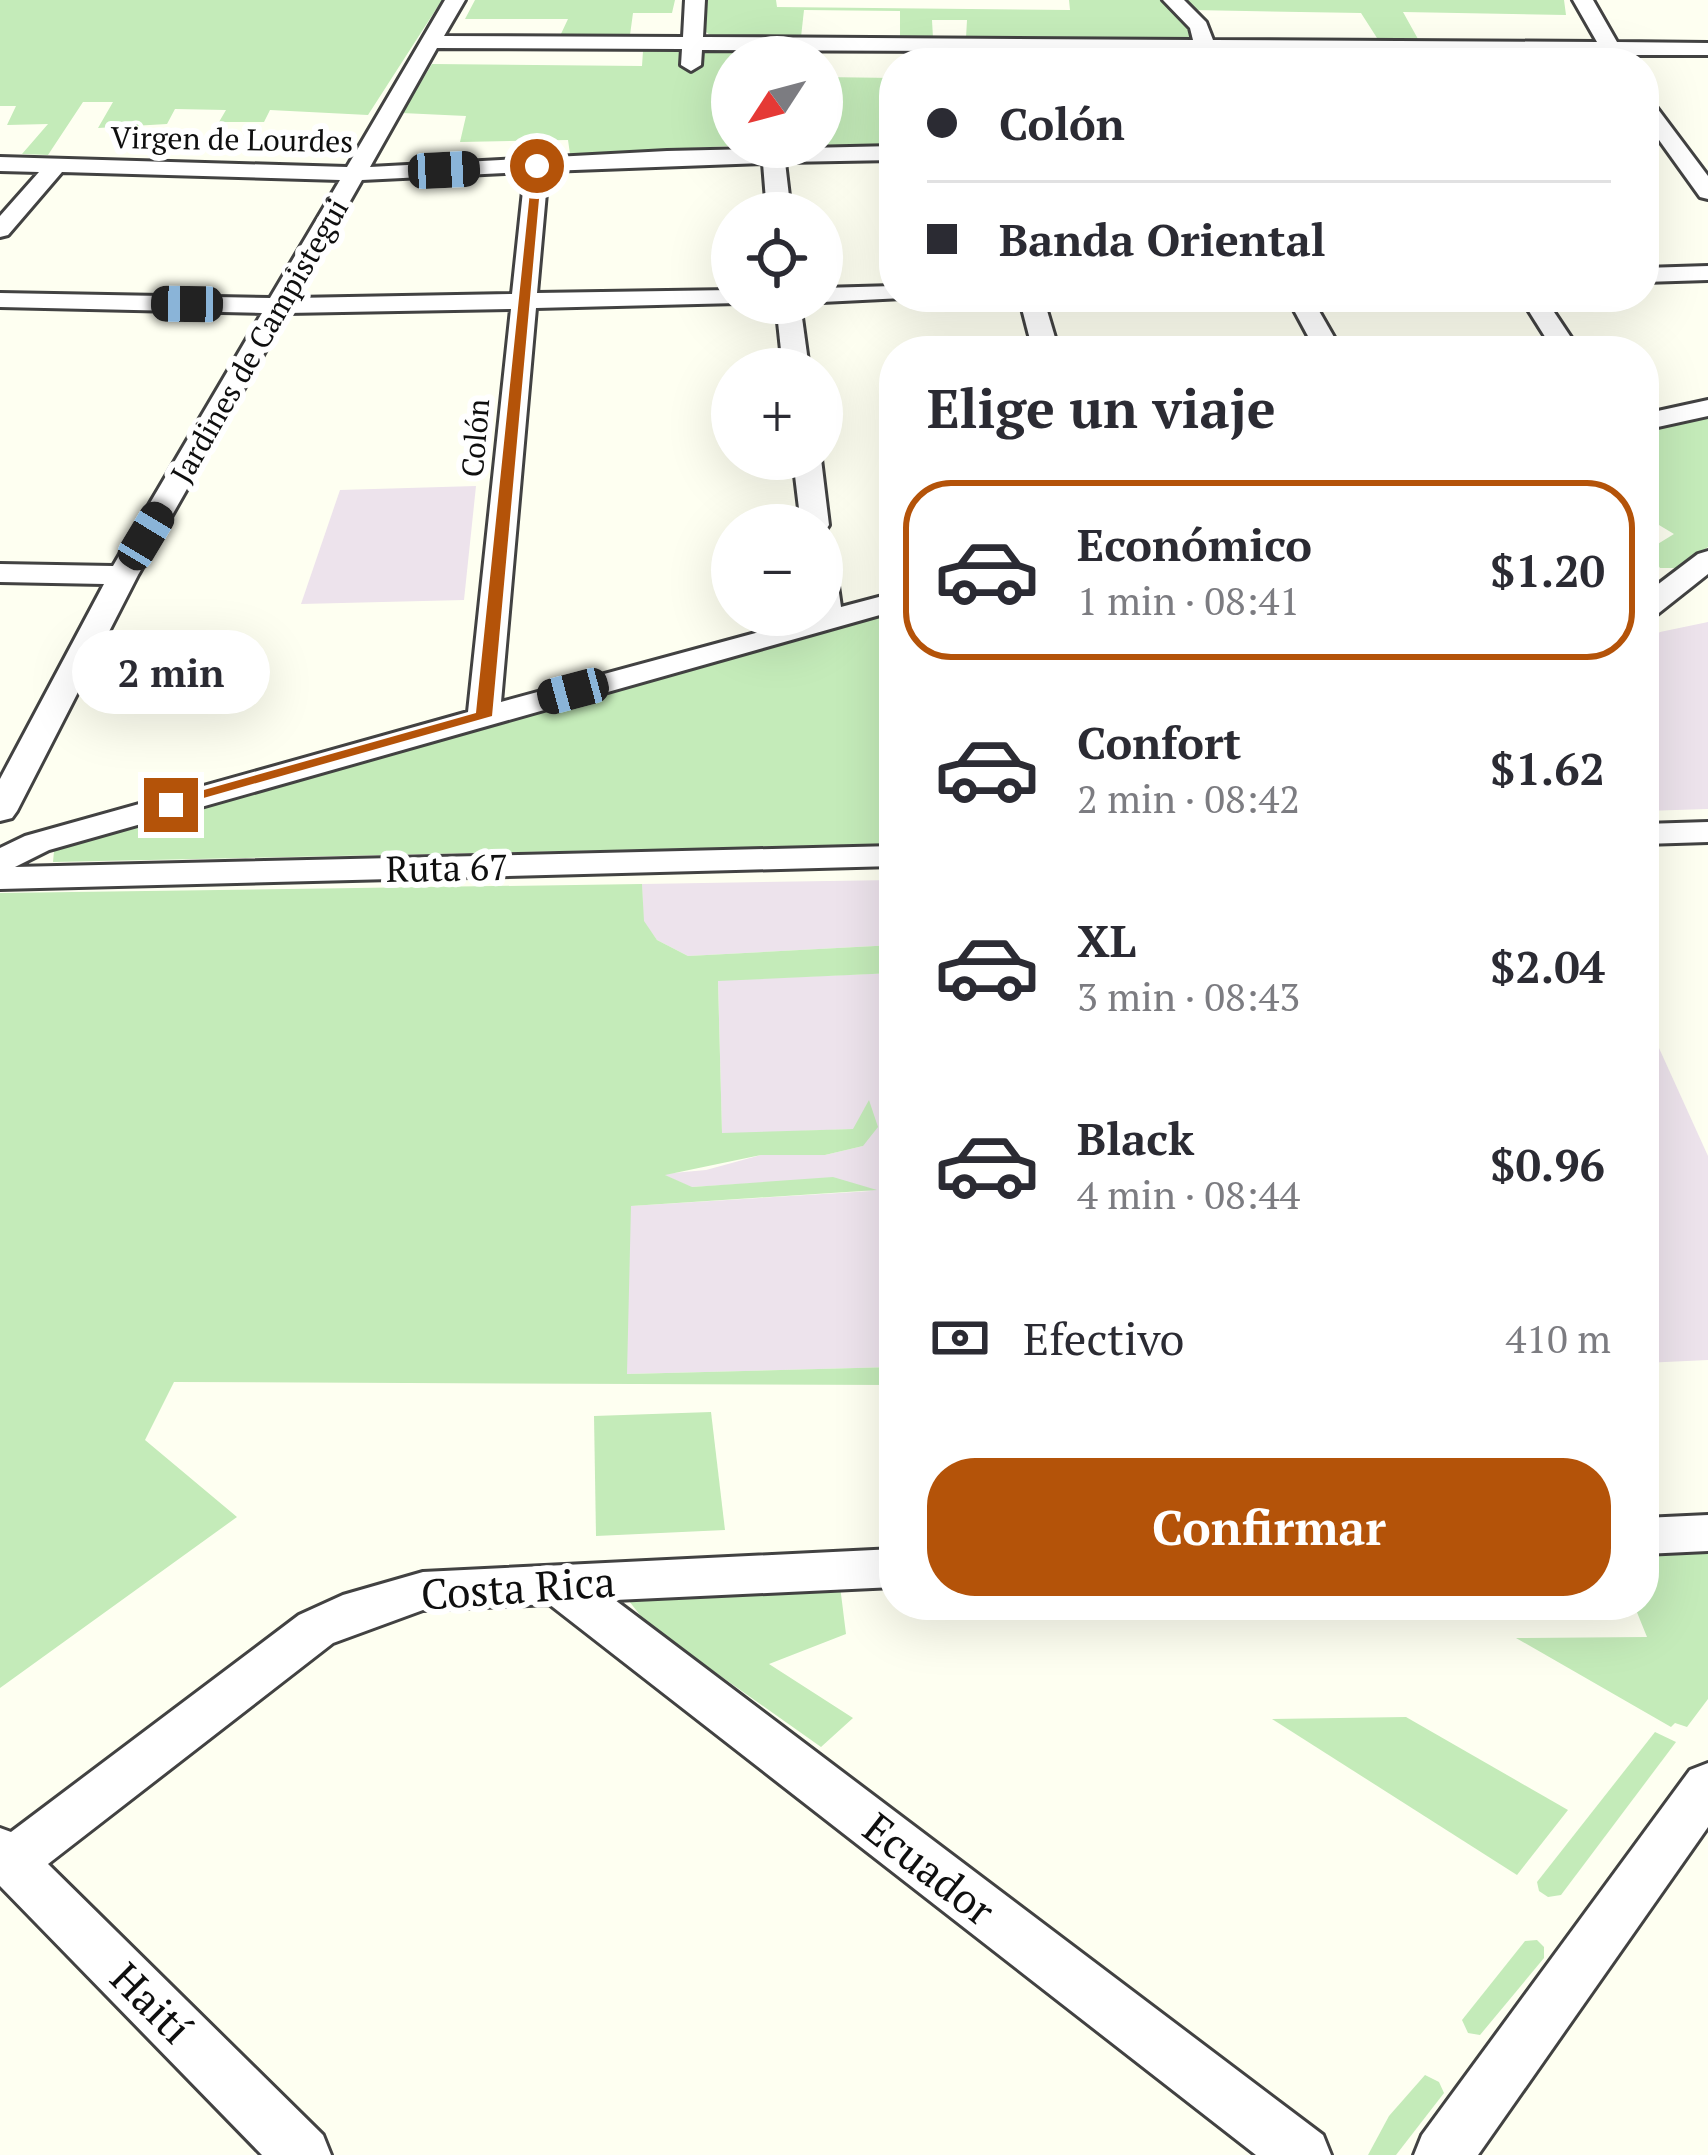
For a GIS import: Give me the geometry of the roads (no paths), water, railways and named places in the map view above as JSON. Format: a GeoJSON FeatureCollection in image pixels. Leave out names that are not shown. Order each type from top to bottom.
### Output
{"type":"FeatureCollection","features":[{"type":"Feature","properties":{"kind":"street","name":"Jardines de Campistegui"},"geometry":{"type":"LineString","coordinates":[[0,812],[123,574],[455,0]]}},
{"type":"Feature","properties":{"kind":"street"},"geometry":{"type":"LineString","coordinates":[[691,70],[695,0]]}},
{"type":"Feature","properties":{"kind":"street"},"geometry":{"type":"LineString","coordinates":[[1172,0],[1199,26],[1205,48]]}},
{"type":"Feature","properties":{"kind":"street"},"geometry":{"type":"LineString","coordinates":[[1583,0],[1609,48]]}},
{"type":"Feature","properties":{"kind":"street"},"geometry":{"type":"LineString","coordinates":[[430,42],[925,48]]}},
{"type":"Feature","properties":{"kind":"street"},"geometry":{"type":"LineString","coordinates":[[1659,53],[1708,50]]}},
{"type":"Feature","properties":{"kind":"street"},"geometry":{"type":"LineString","coordinates":[[1659,127],[1708,192]]}},
{"type":"Feature","properties":{"kind":"street","name":"Virgen de Lourdes"},"geometry":{"type":"LineString","coordinates":[[843,153],[879,153]]}},
{"type":"Feature","properties":{"kind":"street"},"geometry":{"type":"LineString","coordinates":[[1659,155],[1708,155]]}},
{"type":"Feature","properties":{"kind":"street","name":"Virgen de Lourdes"},"geometry":{"type":"LineString","coordinates":[[0,164],[357,174],[711,157]]}},
{"type":"Feature","properties":{"kind":"street"},"geometry":{"type":"LineString","coordinates":[[0,230],[56,166]]}},
{"type":"Feature","properties":{"kind":"street","name":"Colón"},"geometry":{"type":"LineString","coordinates":[[484,716],[537,166]]}},
{"type":"Feature","properties":{"kind":"street"},"geometry":{"type":"LineString","coordinates":[[1659,275],[1708,274]]}},
{"type":"Feature","properties":{"kind":"street"},"geometry":{"type":"LineString","coordinates":[[843,294],[879,293]]}},
{"type":"Feature","properties":{"kind":"street"},"geometry":{"type":"LineString","coordinates":[[0,300],[281,306],[711,297]]}},
{"type":"Feature","properties":{"kind":"street"},"geometry":{"type":"LineString","coordinates":[[1659,419],[1708,408]]}},
{"type":"Feature","properties":{"kind":"street"},"geometry":{"type":"LineString","coordinates":[[1659,598],[1708,560]]}},
{"type":"Feature","properties":{"kind":"street"},"geometry":{"type":"LineString","coordinates":[[0,573],[123,574]]}},
{"type":"Feature","properties":{"kind":"street"},"geometry":{"type":"LineString","coordinates":[[1659,604],[1708,600]]}},
{"type":"Feature","properties":{"kind":"street"},"geometry":{"type":"LineString","coordinates":[[843,616],[879,606]]}},
{"type":"Feature","properties":{"kind":"street"},"geometry":{"type":"LineString","coordinates":[[0,861],[37,843],[770,636]]}},
{"type":"Feature","properties":{"kind":"street"},"geometry":{"type":"LineString","coordinates":[[1659,834],[1708,832]]}},
{"type":"Feature","properties":{"kind":"street","name":"Ruta 67"},"geometry":{"type":"LineString","coordinates":[[0,878],[879,856]]}},
{"type":"Feature","properties":{"kind":"street"},"geometry":{"type":"LineString","coordinates":[[1659,1535],[1708,1533]]}},
{"type":"Feature","properties":{"kind":"street","name":"Costa Rica"},"geometry":{"type":"LineString","coordinates":[[6,1856],[316,1629],[360,1609],[423,1591],[879,1569]]}},
{"type":"Feature","properties":{"kind":"street","name":"Ecuador"},"geometry":{"type":"LineString","coordinates":[[557,1582],[1302,2155]]}},
{"type":"Feature","properties":{"kind":"street"},"geometry":{"type":"LineString","coordinates":[[1443,2155],[1708,1785]]}},
{"type":"Feature","properties":{"kind":"street","name":"Haití"},"geometry":{"type":"LineString","coordinates":[[6,1856],[302,2155]]}}]}
